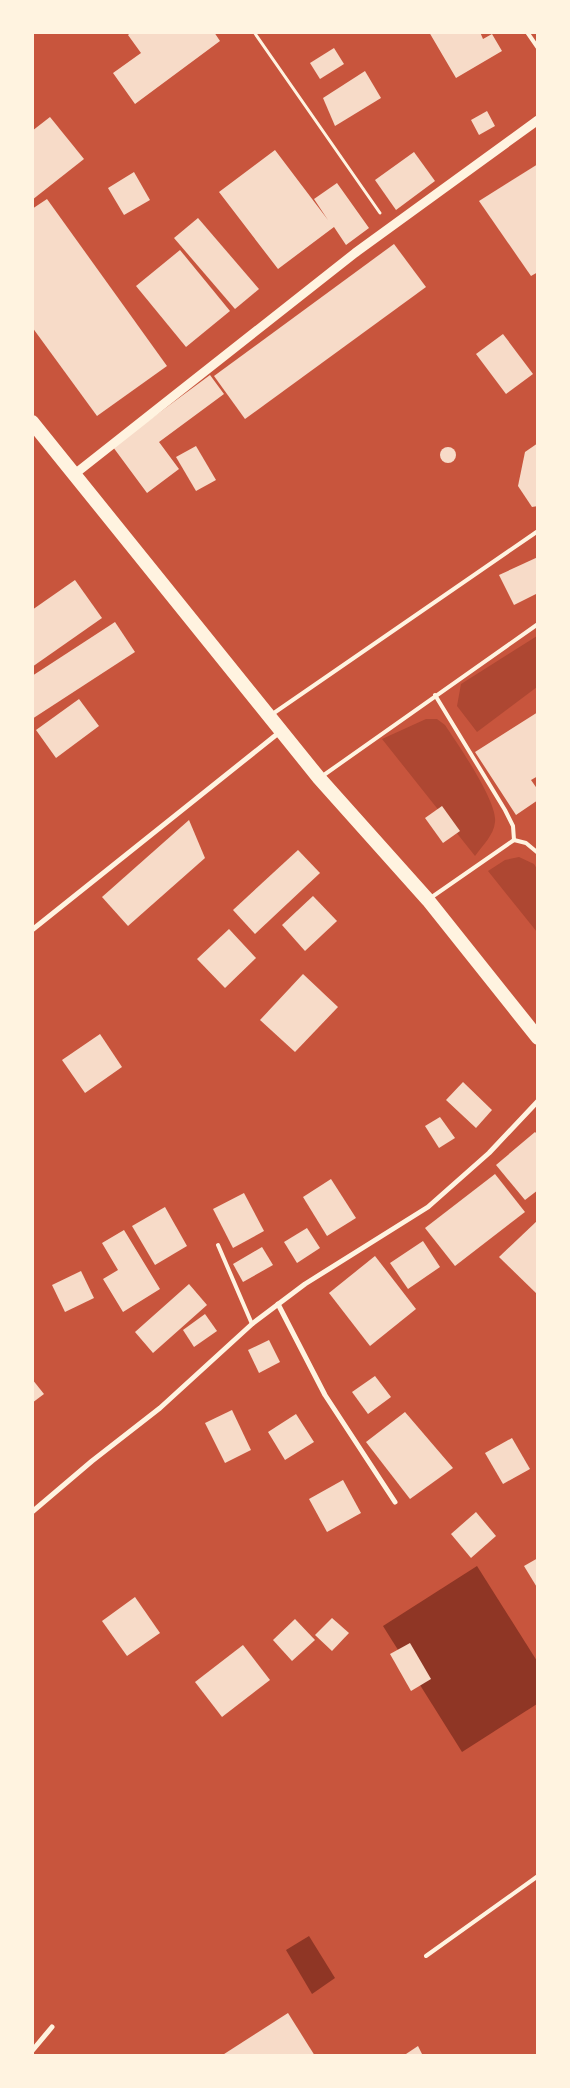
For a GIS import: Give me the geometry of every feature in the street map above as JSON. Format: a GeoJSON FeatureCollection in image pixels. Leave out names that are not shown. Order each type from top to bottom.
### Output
{"type":"FeatureCollection","features":[{"type":"Feature","properties":{"kind":"highway"},"geometry":{"type":"LineString","coordinates":[[32,422],[76,474],[319,778],[428,900],[538,1038]]}},
{"type":"Feature","properties":{"kind":"street"},"geometry":{"type":"LineString","coordinates":[[76,474],[390,228],[538,120]]}},
{"type":"Feature","properties":{"kind":"street"},"geometry":{"type":"LineString","coordinates":[[32,930],[281,731]]}},
{"type":"Feature","properties":{"kind":"street"},"geometry":{"type":"LineString","coordinates":[[32,1512],[92,1461],[160,1408],[252,1324],[305,1284],[428,1206],[489,1154],[538,1101]]}},
{"type":"Feature","properties":{"kind":"street"},"geometry":{"type":"LineString","coordinates":[[278,1304],[325,1395],[395,1502]]}},
{"type":"Feature","properties":{"kind":"street"},"geometry":{"type":"LineString","coordinates":[[32,2050],[52,2027]]}},
{"type":"Feature","properties":{"kind":"lane"},"geometry":{"type":"LineString","coordinates":[[527,32],[538,48]]}},
{"type":"Feature","properties":{"kind":"lane"},"geometry":{"type":"LineString","coordinates":[[269,716],[538,531]]}},
{"type":"Feature","properties":{"kind":"lane"},"geometry":{"type":"LineString","coordinates":[[319,778],[434,695],[538,624]]}},
{"type":"Feature","properties":{"kind":"lane"},"geometry":{"type":"LineString","coordinates":[[434,695],[505,810],[513,826],[514,840]]}},
{"type":"Feature","properties":{"kind":"lane"},"geometry":{"type":"LineString","coordinates":[[428,900],[514,840],[526,843],[538,853]]}},
{"type":"Feature","properties":{"kind":"lane"},"geometry":{"type":"LineString","coordinates":[[218,1245],[252,1324]]}},
{"type":"Feature","properties":{"kind":"lane"},"geometry":{"type":"LineString","coordinates":[[426,1956],[538,1876]]}},
{"type":"Feature","properties":{"kind":"path"},"geometry":{"type":"LineString","coordinates":[[254,32],[390,228]]}},
{"type":"Feature","properties":{"kind":"shaded area"},"geometry":{"type":"Polygon","coordinates":[[[537,636],[537,687],[477,732],[457,706],[461,684],[537,636]]]}},
{"type":"Feature","properties":{"kind":"shaded area"},"geometry":{"type":"Polygon","coordinates":[[[426,719],[437,719],[445,725],[476,773],[490,801],[494,813],[494,827],[490,836],[475,856],[382,739],[426,719]]]}},
{"type":"Feature","properties":{"kind":"shaded area"},"geometry":{"type":"Polygon","coordinates":[[[519,857],[534,864],[537,869],[537,932],[488,871],[505,860],[519,857]]]}},
{"type":"Feature","properties":{"kind":"shaded area"},"geometry":{"type":"Polygon","coordinates":[[[477,1566],[537,1661],[537,1704],[462,1752],[383,1626],[477,1566]]]}},
{"type":"Feature","properties":{"kind":"shaded area"},"geometry":{"type":"Polygon","coordinates":[[[309,1936],[335,1978],[312,1994],[286,1950],[309,1936]]]}},
{"type":"Feature","properties":{"kind":"building"},"geometry":{"type":"Polygon","coordinates":[[[131,32],[214,32],[220,41],[135,104],[113,73],[141,53],[128,35],[131,32]]]}},
{"type":"Feature","properties":{"kind":"building"},"geometry":{"type":"Polygon","coordinates":[[[429,32],[480,32],[483,39],[492,34],[502,51],[456,78],[429,32]]]}},
{"type":"Feature","properties":{"kind":"building"},"geometry":{"type":"Polygon","coordinates":[[[334,48],[344,64],[320,79],[310,63],[334,48]]]}},
{"type":"Feature","properties":{"kind":"building"},"geometry":{"type":"Polygon","coordinates":[[[365,71],[381,98],[335,126],[323,98],[365,71]]]}},
{"type":"Feature","properties":{"kind":"building"},"geometry":{"type":"Polygon","coordinates":[[[487,111],[495,126],[479,135],[471,120],[487,111]]]}},
{"type":"Feature","properties":{"kind":"building"},"geometry":{"type":"Polygon","coordinates":[[[50,117],[84,159],[32,200],[32,131],[50,117]]]}},
{"type":"Feature","properties":{"kind":"building"},"geometry":{"type":"Polygon","coordinates":[[[275,150],[328,220],[314,199],[337,183],[369,228],[346,245],[334,227],[278,269],[219,192],[275,150]]]}},
{"type":"Feature","properties":{"kind":"building"},"geometry":{"type":"Polygon","coordinates":[[[414,152],[435,181],[396,210],[375,180],[414,152]]]}},
{"type":"Feature","properties":{"kind":"building"},"geometry":{"type":"Polygon","coordinates":[[[538,164],[538,272],[531,276],[479,201],[538,164]]]}},
{"type":"Feature","properties":{"kind":"building"},"geometry":{"type":"Polygon","coordinates":[[[134,172],[150,200],[124,215],[108,188],[134,172]]]}},
{"type":"Feature","properties":{"kind":"building"},"geometry":{"type":"Polygon","coordinates":[[[47,199],[167,366],[97,416],[32,327],[32,209],[47,199]]]}},
{"type":"Feature","properties":{"kind":"building"},"geometry":{"type":"Polygon","coordinates":[[[198,218],[259,289],[235,309],[174,238],[198,218]]]}},
{"type":"Feature","properties":{"kind":"building"},"geometry":{"type":"Polygon","coordinates":[[[394,244],[426,287],[245,419],[214,376],[394,244]]]}},
{"type":"Feature","properties":{"kind":"building"},"geometry":{"type":"Polygon","coordinates":[[[180,250],[230,311],[186,347],[136,286],[180,250]]]}},
{"type":"Feature","properties":{"kind":"building"},"geometry":{"type":"Polygon","coordinates":[[[503,334],[533,374],[506,394],[476,354],[503,334]]]}},
{"type":"Feature","properties":{"kind":"building"},"geometry":{"type":"Polygon","coordinates":[[[210,375],[224,394],[159,442],[179,469],[147,493],[113,447],[210,375]]]}},
{"type":"Feature","properties":{"kind":"building"},"geometry":{"type":"Polygon","coordinates":[[[538,443],[538,506],[532,507],[518,486],[525,452],[538,443]]]}},
{"type":"Feature","properties":{"kind":"building"},"geometry":{"type":"Polygon","coordinates":[[[196,446],[216,480],[196,491],[176,457],[196,446]]]}},
{"type":"Feature","properties":{"kind":"building"},"geometry":{"type":"Polygon","coordinates":[[[445,447],[451,447],[456,452],[454,461],[445,463],[440,458],[440,452],[445,447]]]}},
{"type":"Feature","properties":{"kind":"building"},"geometry":{"type":"Polygon","coordinates":[[[538,557],[538,593],[514,605],[499,575],[538,557]]]}},
{"type":"Feature","properties":{"kind":"building"},"geometry":{"type":"Polygon","coordinates":[[[75,580],[102,618],[32,667],[32,610],[75,580]]]}},
{"type":"Feature","properties":{"kind":"building"},"geometry":{"type":"Polygon","coordinates":[[[115,622],[135,652],[32,719],[32,676],[115,622]]]}},
{"type":"Feature","properties":{"kind":"building"},"geometry":{"type":"Polygon","coordinates":[[[79,699],[99,726],[56,758],[36,730],[79,699]]]}},
{"type":"Feature","properties":{"kind":"building"},"geometry":{"type":"Polygon","coordinates":[[[538,712],[538,776],[531,780],[538,790],[538,800],[516,815],[475,752],[538,712]]]}},
{"type":"Feature","properties":{"kind":"building"},"geometry":{"type":"Polygon","coordinates":[[[442,806],[460,831],[443,843],[425,818],[442,806]]]}},
{"type":"Feature","properties":{"kind":"building"},"geometry":{"type":"Polygon","coordinates":[[[189,820],[205,858],[128,926],[102,897],[189,820]]]}},
{"type":"Feature","properties":{"kind":"building"},"geometry":{"type":"Polygon","coordinates":[[[298,850],[320,873],[255,934],[233,910],[298,850]]]}},
{"type":"Feature","properties":{"kind":"building"},"geometry":{"type":"Polygon","coordinates":[[[313,896],[337,921],[305,951],[282,925],[313,896]]]}},
{"type":"Feature","properties":{"kind":"building"},"geometry":{"type":"Polygon","coordinates":[[[229,929],[256,958],[225,988],[197,959],[229,929]]]}},
{"type":"Feature","properties":{"kind":"building"},"geometry":{"type":"Polygon","coordinates":[[[303,974],[338,1007],[295,1052],[260,1020],[303,974]]]}},
{"type":"Feature","properties":{"kind":"building"},"geometry":{"type":"Polygon","coordinates":[[[100,1034],[122,1067],[85,1093],[62,1060],[100,1034]]]}},
{"type":"Feature","properties":{"kind":"building"},"geometry":{"type":"Polygon","coordinates":[[[463,1082],[492,1110],[476,1128],[446,1100],[463,1082]]]}},
{"type":"Feature","properties":{"kind":"building"},"geometry":{"type":"Polygon","coordinates":[[[440,1117],[455,1138],[439,1148],[425,1126],[440,1117]]]}},
{"type":"Feature","properties":{"kind":"building"},"geometry":{"type":"Polygon","coordinates":[[[535,1132],[538,1135],[538,1190],[525,1200],[496,1165],[535,1132]]]}},
{"type":"Feature","properties":{"kind":"building"},"geometry":{"type":"Polygon","coordinates":[[[495,1174],[525,1212],[455,1266],[425,1228],[495,1174]]]}},
{"type":"Feature","properties":{"kind":"building"},"geometry":{"type":"Polygon","coordinates":[[[331,1179],[356,1218],[327,1236],[303,1197],[331,1179]]]}},
{"type":"Feature","properties":{"kind":"building"},"geometry":{"type":"Polygon","coordinates":[[[244,1193],[264,1231],[233,1248],[213,1209],[244,1193]]]}},
{"type":"Feature","properties":{"kind":"building"},"geometry":{"type":"Polygon","coordinates":[[[165,1207],[187,1246],[155,1265],[132,1226],[165,1207]]]}},
{"type":"Feature","properties":{"kind":"building"},"geometry":{"type":"Polygon","coordinates":[[[538,1220],[538,1295],[499,1257],[538,1220]]]}},
{"type":"Feature","properties":{"kind":"building"},"geometry":{"type":"Polygon","coordinates":[[[307,1228],[320,1248],[297,1263],[284,1242],[307,1228]]]}},
{"type":"Feature","properties":{"kind":"building"},"geometry":{"type":"Polygon","coordinates":[[[124,1230],[160,1289],[123,1312],[103,1279],[118,1270],[102,1243],[124,1230]]]}},
{"type":"Feature","properties":{"kind":"building"},"geometry":{"type":"Polygon","coordinates":[[[423,1241],[440,1267],[408,1289],[390,1263],[423,1241]]]}},
{"type":"Feature","properties":{"kind":"building"},"geometry":{"type":"Polygon","coordinates":[[[262,1247],[273,1265],[243,1282],[233,1264],[262,1247]]]}},
{"type":"Feature","properties":{"kind":"building"},"geometry":{"type":"Polygon","coordinates":[[[375,1256],[416,1309],[370,1346],[329,1293],[375,1256]]]}},
{"type":"Feature","properties":{"kind":"building"},"geometry":{"type":"Polygon","coordinates":[[[81,1271],[94,1298],[65,1312],[52,1285],[81,1271]]]}},
{"type":"Feature","properties":{"kind":"building"},"geometry":{"type":"Polygon","coordinates":[[[189,1284],[207,1305],[153,1353],[135,1332],[189,1284]]]}},
{"type":"Feature","properties":{"kind":"building"},"geometry":{"type":"Polygon","coordinates":[[[205,1314],[217,1331],[194,1347],[183,1330],[205,1314]]]}},
{"type":"Feature","properties":{"kind":"building"},"geometry":{"type":"Polygon","coordinates":[[[269,1340],[280,1362],[259,1373],[248,1350],[269,1340]]]}},
{"type":"Feature","properties":{"kind":"building"},"geometry":{"type":"Polygon","coordinates":[[[375,1376],[391,1397],[368,1414],[352,1392],[375,1376]]]}},
{"type":"Feature","properties":{"kind":"building"},"geometry":{"type":"Polygon","coordinates":[[[32,1379],[44,1394],[32,1403],[32,1379]]]}},
{"type":"Feature","properties":{"kind":"building"},"geometry":{"type":"Polygon","coordinates":[[[232,1410],[251,1450],[225,1463],[205,1423],[232,1410]]]}},
{"type":"Feature","properties":{"kind":"building"},"geometry":{"type":"Polygon","coordinates":[[[405,1412],[453,1468],[410,1499],[366,1442],[405,1412]]]}},
{"type":"Feature","properties":{"kind":"building"},"geometry":{"type":"Polygon","coordinates":[[[296,1414],[314,1442],[285,1460],[268,1432],[296,1414]]]}},
{"type":"Feature","properties":{"kind":"building"},"geometry":{"type":"Polygon","coordinates":[[[512,1438],[530,1469],[503,1484],[485,1453],[512,1438]]]}},
{"type":"Feature","properties":{"kind":"building"},"geometry":{"type":"Polygon","coordinates":[[[343,1480],[361,1513],[327,1532],[309,1499],[343,1480]]]}},
{"type":"Feature","properties":{"kind":"building"},"geometry":{"type":"Polygon","coordinates":[[[476,1512],[496,1536],[471,1558],[451,1534],[476,1512]]]}},
{"type":"Feature","properties":{"kind":"building"},"geometry":{"type":"Polygon","coordinates":[[[538,1558],[538,1589],[524,1566],[538,1558]]]}},
{"type":"Feature","properties":{"kind":"building"},"geometry":{"type":"Polygon","coordinates":[[[135,1597],[160,1633],[127,1656],[102,1621],[135,1597]]]}},
{"type":"Feature","properties":{"kind":"building"},"geometry":{"type":"Polygon","coordinates":[[[332,1618],[349,1633],[332,1651],[315,1635],[332,1618]]]}},
{"type":"Feature","properties":{"kind":"building"},"geometry":{"type":"Polygon","coordinates":[[[295,1619],[315,1640],[292,1661],[273,1640],[295,1619]]]}},
{"type":"Feature","properties":{"kind":"building"},"geometry":{"type":"Polygon","coordinates":[[[410,1643],[431,1679],[411,1691],[390,1654],[410,1643]]]}},
{"type":"Feature","properties":{"kind":"building"},"geometry":{"type":"Polygon","coordinates":[[[243,1645],[270,1680],[222,1717],[195,1682],[243,1645]]]}},
{"type":"Feature","properties":{"kind":"building"},"geometry":{"type":"Polygon","coordinates":[[[288,2013],[315,2056],[221,2056],[288,2013]]]}},
{"type":"Feature","properties":{"kind":"building"},"geometry":{"type":"Polygon","coordinates":[[[418,2046],[423,2056],[403,2056],[418,2046]]]}}]}
